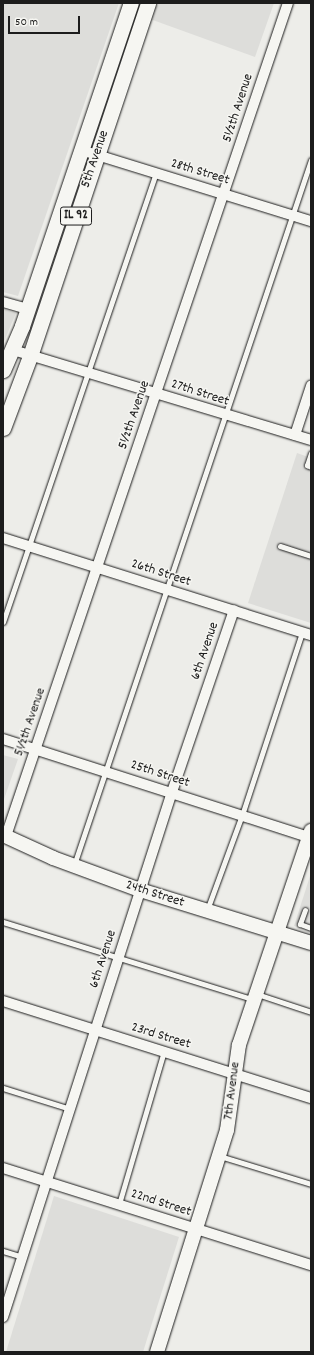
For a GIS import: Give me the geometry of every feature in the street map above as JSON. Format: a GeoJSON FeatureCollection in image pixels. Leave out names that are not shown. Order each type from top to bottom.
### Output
{"type":"FeatureCollection","features":[{"type":"Feature","properties":{"kind":"main road","name":"5th Avenue"},"geometry":{"type":"LineString","coordinates":[[3,370],[13,350],[131,3]]}},
{"type":"Feature","properties":{"kind":"main road","name":"5th Avenue"},"geometry":{"type":"LineString","coordinates":[[3,428],[30,356],[148,3]]}},
{"type":"Feature","properties":{"kind":"street","name":"5½th Avenue"},"geometry":{"type":"LineString","coordinates":[[4,835],[36,749],[288,3]]}},
{"type":"Feature","properties":{"kind":"street","name":"28th Street"},"geometry":{"type":"LineString","coordinates":[[81,150],[311,221]]}},
{"type":"Feature","properties":{"kind":"street"},"geometry":{"type":"LineString","coordinates":[[3,302],[27,309]]}},
{"type":"Feature","properties":{"kind":"street","name":"27th Street"},"geometry":{"type":"LineString","coordinates":[[13,350],[225,416],[311,440]]}},
{"type":"Feature","properties":{"kind":"street"},"geometry":{"type":"LineString","coordinates":[[295,435],[311,386]]}},
{"type":"Feature","properties":{"kind":"street","name":"26th Street"},"geometry":{"type":"LineString","coordinates":[[3,538],[97,566],[307,634]]}},
{"type":"Feature","properties":{"kind":"street","name":"6th Avenue"},"geometry":{"type":"LineString","coordinates":[[3,1317],[118,957],[234,610]]}},
{"type":"Feature","properties":{"kind":"street","name":"25th Street"},"geometry":{"type":"LineString","coordinates":[[3,739],[242,815],[310,834]]}},
{"type":"Feature","properties":{"kind":"street","name":"7th Avenue"},"geometry":{"type":"LineString","coordinates":[[157,1352],[219,1156],[231,1106],[233,1074],[238,1045],[310,834]]}},
{"type":"Feature","properties":{"kind":"street","name":"24th Street"},"geometry":{"type":"LineString","coordinates":[[4,835],[74,866],[140,890],[311,943]]}},
{"type":"Feature","properties":{"kind":"street","name":"23rd Street"},"geometry":{"type":"LineString","coordinates":[[3,1001],[311,1098]]}},
{"type":"Feature","properties":{"kind":"street","name":"22nd Street"},"geometry":{"type":"LineString","coordinates":[[3,1168],[311,1265]]}},
{"type":"Feature","properties":{"kind":"lane"},"geometry":{"type":"LineString","coordinates":[[74,866],[104,770],[311,160]]}},
{"type":"Feature","properties":{"kind":"lane"},"geometry":{"type":"LineString","coordinates":[[3,622],[156,173]]}},
{"type":"Feature","properties":{"kind":"lane"},"geometry":{"type":"LineString","coordinates":[[311,453],[307,465],[311,467]]}},
{"type":"Feature","properties":{"kind":"lane"},"geometry":{"type":"LineString","coordinates":[[280,546],[311,556]]}},
{"type":"Feature","properties":{"kind":"lane"},"geometry":{"type":"LineString","coordinates":[[206,911],[307,634]]}},
{"type":"Feature","properties":{"kind":"lane"},"geometry":{"type":"LineString","coordinates":[[305,910],[300,924],[311,928]]}},
{"type":"Feature","properties":{"kind":"lane"},"geometry":{"type":"LineString","coordinates":[[3,922],[118,957],[311,1012]]}},
{"type":"Feature","properties":{"kind":"lane"},"geometry":{"type":"LineString","coordinates":[[119,1204],[164,1051]]}},
{"type":"Feature","properties":{"kind":"lane"},"geometry":{"type":"LineString","coordinates":[[3,1088],[70,1109]]}},
{"type":"Feature","properties":{"kind":"lane"},"geometry":{"type":"LineString","coordinates":[[219,1156],[311,1184]]}},
{"type":"Feature","properties":{"kind":"lane"},"geometry":{"type":"LineString","coordinates":[[3,1251],[23,1257]]}},
{"type":"Feature","properties":{"kind":"shaded area"},"geometry":{"type":"Polygon","coordinates":[[[3,3],[119,3],[18,296],[3,292],[3,3]]]}},
{"type":"Feature","properties":{"kind":"shaded area"},"geometry":{"type":"Polygon","coordinates":[[[156,3],[274,3],[255,57],[150,19],[156,3]]]}},
{"type":"Feature","properties":{"kind":"shaded area"},"geometry":{"type":"Polygon","coordinates":[[[3,309],[16,313],[3,344],[3,309]]]}},
{"type":"Feature","properties":{"kind":"shaded area"},"geometry":{"type":"Polygon","coordinates":[[[297,453],[311,458],[311,623],[248,603],[297,453]]]}},
{"type":"Feature","properties":{"kind":"shaded area"},"geometry":{"type":"Polygon","coordinates":[[[3,755],[18,759],[3,802],[3,755]]]}},
{"type":"Feature","properties":{"kind":"shaded area"},"geometry":{"type":"Polygon","coordinates":[[[311,873],[311,931],[294,926],[311,873]]]}},
{"type":"Feature","properties":{"kind":"shaded area"},"geometry":{"type":"Polygon","coordinates":[[[54,1196],[179,1237],[143,1352],[6,1352],[54,1196]]]}}]}
